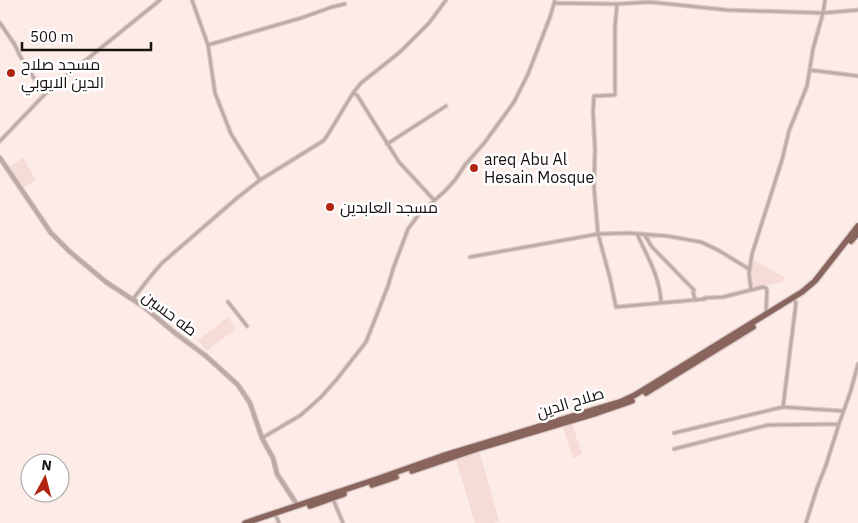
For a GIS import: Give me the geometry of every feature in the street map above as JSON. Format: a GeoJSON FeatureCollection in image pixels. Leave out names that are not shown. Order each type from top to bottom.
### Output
{"type":"FeatureCollection","features":[{"type":"Feature","properties":{"kind":"highway","name":"صلاح الدين"},"geometry":{"type":"LineString","coordinates":[[244,523],[624,404],[644,394],[807,288],[818,277],[858,226]]}},
{"type":"Feature","properties":{"kind":"highway","name":"صلاح الدين"},"geometry":{"type":"LineString","coordinates":[[711,351],[796,301],[809,291],[858,232]]}},
{"type":"Feature","properties":{"kind":"highway","name":"صلاح الدين"},"geometry":{"type":"LineString","coordinates":[[253,523],[333,498],[378,481]]}},
{"type":"Feature","properties":{"kind":"street"},"geometry":{"type":"LineString","coordinates":[[0,141],[45,94],[78,65],[160,0]]}},
{"type":"Feature","properties":{"kind":"street"},"geometry":{"type":"LineString","coordinates":[[192,0],[208,44],[215,93],[231,134],[260,180]]}},
{"type":"Feature","properties":{"kind":"street"},"geometry":{"type":"LineString","coordinates":[[133,300],[150,277],[172,254],[237,198],[260,180],[323,141],[353,93],[361,84],[400,52],[429,22],[446,0]]}},
{"type":"Feature","properties":{"kind":"street"},"geometry":{"type":"LineString","coordinates":[[751,290],[750,269],[752,254],[793,120],[803,99],[825,0]]}},
{"type":"Feature","properties":{"kind":"street"},"geometry":{"type":"LineString","coordinates":[[262,438],[301,415],[321,397],[338,379],[366,342],[408,229],[419,214],[455,180],[465,165],[486,142],[514,102],[528,74],[554,2],[617,4],[650,2],[727,10],[823,13],[858,10]]}},
{"type":"Feature","properties":{"kind":"street"},"geometry":{"type":"LineString","coordinates":[[208,44],[345,4]]}},
{"type":"Feature","properties":{"kind":"street"},"geometry":{"type":"LineString","coordinates":[[617,4],[615,95],[594,96],[593,112],[595,149],[594,187],[598,234],[616,307],[723,297],[766,288],[766,313]]}},
{"type":"Feature","properties":{"kind":"street"},"geometry":{"type":"LineString","coordinates":[[0,23],[16,45],[27,68],[45,94]]}},
{"type":"Feature","properties":{"kind":"street"},"geometry":{"type":"LineString","coordinates":[[810,70],[858,76]]}},
{"type":"Feature","properties":{"kind":"street"},"geometry":{"type":"LineString","coordinates":[[353,93],[358,95],[399,162],[434,200]]}},
{"type":"Feature","properties":{"kind":"street"},"geometry":{"type":"LineString","coordinates":[[387,144],[446,106]]}},
{"type":"Feature","properties":{"kind":"street","name":"طه حسين"},"geometry":{"type":"LineString","coordinates":[[0,158],[58,241],[106,282],[133,300],[206,356],[238,384],[250,403],[279,479],[298,506]]}},
{"type":"Feature","properties":{"kind":"street"},"geometry":{"type":"LineString","coordinates":[[470,257],[598,234],[644,234],[667,236],[709,245],[750,269]]}},
{"type":"Feature","properties":{"kind":"street"},"geometry":{"type":"LineString","coordinates":[[637,234],[656,274],[661,302]]}},
{"type":"Feature","properties":{"kind":"street"},"geometry":{"type":"LineString","coordinates":[[644,234],[652,247],[694,290],[695,299]]}},
{"type":"Feature","properties":{"kind":"street"},"geometry":{"type":"LineString","coordinates":[[783,407],[796,301]]}},
{"type":"Feature","properties":{"kind":"street"},"geometry":{"type":"LineString","coordinates":[[228,302],[247,326]]}},
{"type":"Feature","properties":{"kind":"street"},"geometry":{"type":"LineString","coordinates":[[806,523],[858,364]]}},
{"type":"Feature","properties":{"kind":"street"},"geometry":{"type":"LineString","coordinates":[[674,433],[783,407],[843,411]]}},
{"type":"Feature","properties":{"kind":"street"},"geometry":{"type":"LineString","coordinates":[[674,449],[768,426],[839,424]]}},
{"type":"Feature","properties":{"kind":"street"},"geometry":{"type":"LineString","coordinates":[[333,498],[343,523]]}},
{"type":"Feature","properties":{"kind":"street"},"geometry":{"type":"LineString","coordinates":[[276,516],[279,523]]}},
{"type":"Feature","properties":{"kind":"shaded area"},"geometry":{"type":"Polygon","coordinates":[[[23,158],[36,180],[21,189],[8,167],[23,158]]]}},
{"type":"Feature","properties":{"kind":"shaded area"},"geometry":{"type":"Polygon","coordinates":[[[753,260],[784,277],[783,282],[752,287],[751,272],[753,260]]]}},
{"type":"Feature","properties":{"kind":"shaded area"},"geometry":{"type":"Polygon","coordinates":[[[228,317],[236,329],[206,351],[198,340],[228,317]]]}},
{"type":"Feature","properties":{"kind":"shaded area"},"geometry":{"type":"Polygon","coordinates":[[[572,424],[582,454],[573,458],[563,428],[572,424]]]}},
{"type":"Feature","properties":{"kind":"shaded area"},"geometry":{"type":"Polygon","coordinates":[[[479,450],[499,521],[494,523],[475,523],[456,460],[479,450]]]}},
{"type":"Feature","properties":{"kind":"place","name":"مسجد صلاح الدين الايوبي"},"geometry":{"type":"Point","coordinates":[11,73]}},
{"type":"Feature","properties":{"kind":"place","name":"areq Abu Al Hesain Mosque"},"geometry":{"type":"Point","coordinates":[474,168]}},
{"type":"Feature","properties":{"kind":"place","name":"مسجد العابدين"},"geometry":{"type":"Point","coordinates":[330,207]}}]}
